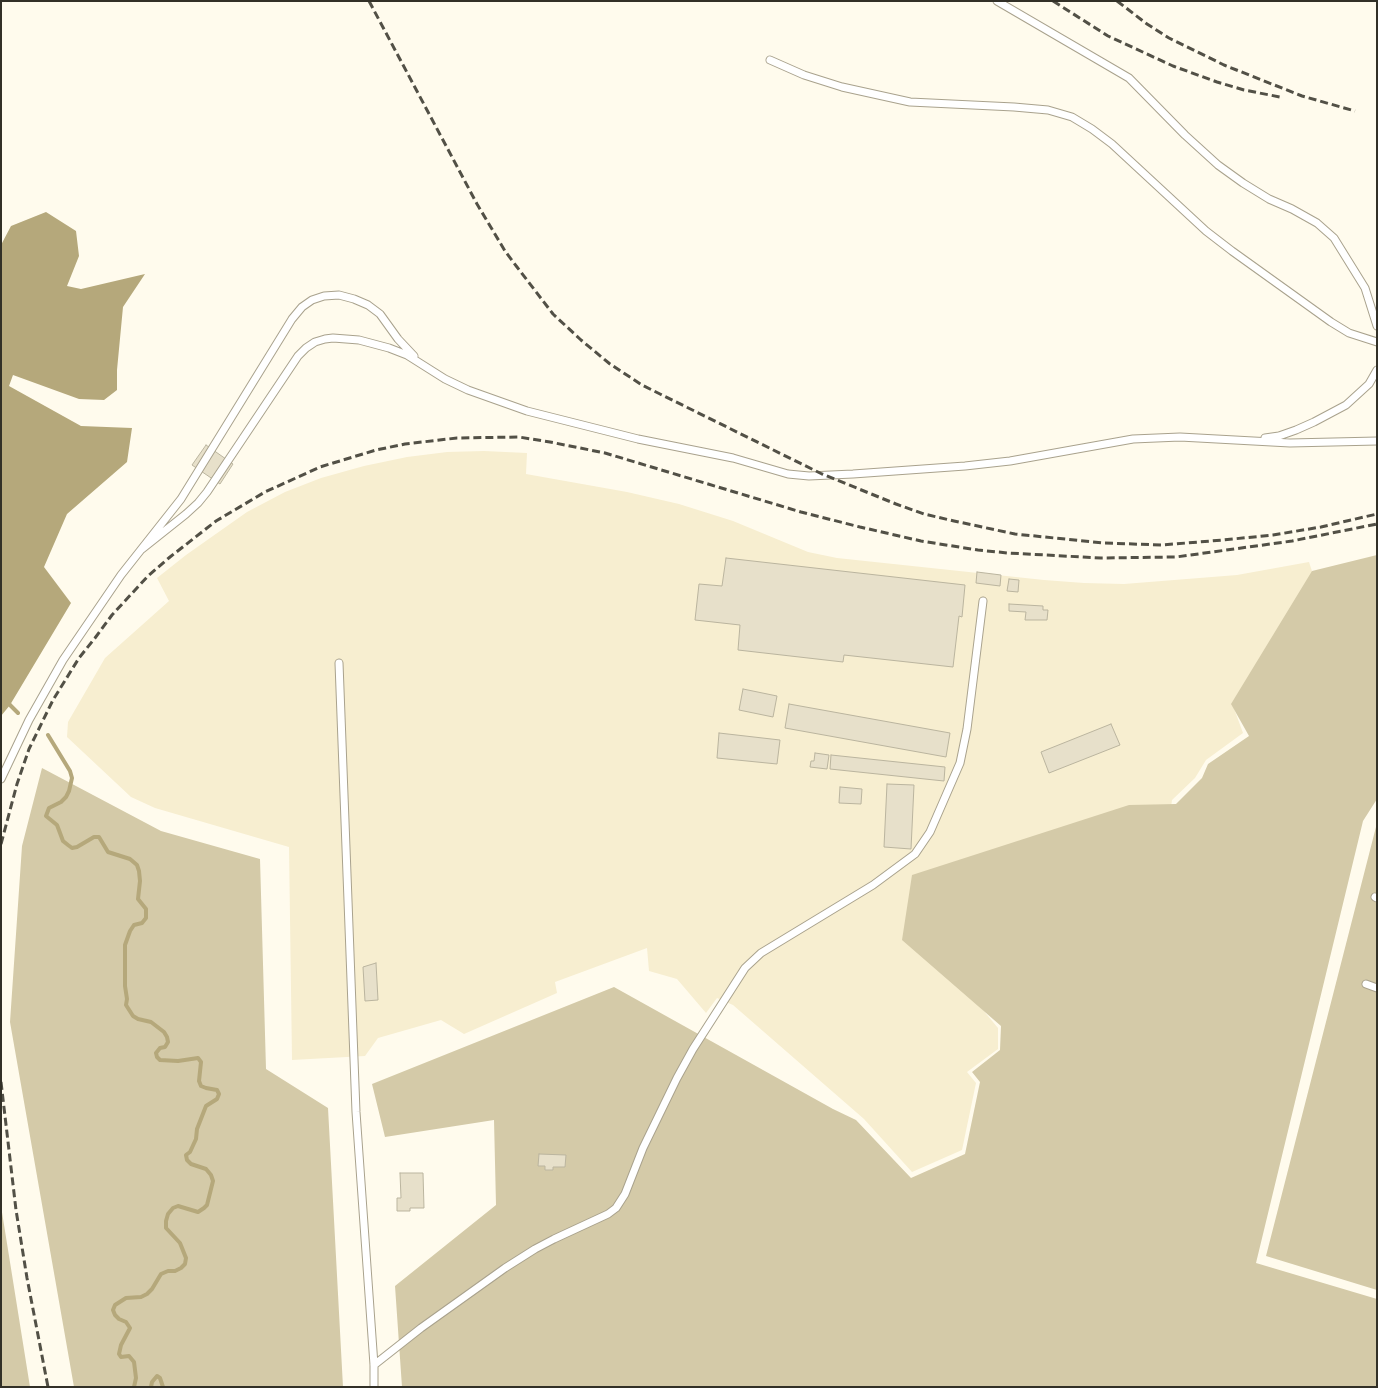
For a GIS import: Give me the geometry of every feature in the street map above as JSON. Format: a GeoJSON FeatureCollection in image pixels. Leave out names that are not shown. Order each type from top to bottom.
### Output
{"type":"FeatureCollection","features":[{"type":"Feature","properties":{"kind":"lane"},"geometry":{"type":"LineString","coordinates":[[997,1],[1129,78],[1185,135],[1218,165],[1268,199],[1292,209],[1317,223],[1334,238],[1365,288],[1377,326]]}},
{"type":"Feature","properties":{"kind":"lane"},"geometry":{"type":"LineString","coordinates":[[770,60],[804,75],[842,87],[910,102],[1048,110],[1072,117],[1092,129],[1112,144],[1206,231],[1232,251],[1331,322],[1349,332],[1377,342]]}},
{"type":"Feature","properties":{"kind":"lane"},"geometry":{"type":"LineString","coordinates":[[1,779],[30,720],[63,660],[101,603],[181,499],[292,319],[302,307],[312,300],[324,296],[339,295],[368,305],[380,314],[398,340],[425,366]]}},
{"type":"Feature","properties":{"kind":"lane"},"geometry":{"type":"LineString","coordinates":[[142,549],[186,514],[203,497],[298,356],[315,342],[333,338],[359,340],[389,348],[407,355],[445,379],[468,390],[527,412],[638,439],[733,458],[788,474],[809,476],[965,466],[1018,460],[1133,439],[1180,437],[1290,443],[1377,441]]}},
{"type":"Feature","properties":{"kind":"lane"},"geometry":{"type":"LineString","coordinates":[[1253,440],[1279,436],[1296,430],[1346,405],[1369,384],[1377,370]]}},
{"type":"Feature","properties":{"kind":"lane"},"geometry":{"type":"LineString","coordinates":[[374,1365],[421,1328],[505,1268],[541,1246],[608,1214],[616,1208],[625,1194],[643,1148],[677,1078],[745,968],[761,953],[873,885],[915,854],[930,832],[960,763],[967,729],[982,601]]}},
{"type":"Feature","properties":{"kind":"lane"},"geometry":{"type":"LineString","coordinates":[[339,663],[356,1112],[374,1365],[374,1387]]}},
{"type":"Feature","properties":{"kind":"lane"},"geometry":{"type":"LineString","coordinates":[[1366,984],[1377,988]]}},
{"type":"Feature","properties":{"kind":"shaded area"},"geometry":{"type":"Polygon","coordinates":[[[46,212],[76,231],[79,256],[67,286],[81,289],[145,274],[123,307],[117,370],[117,390],[104,400],[79,399],[13,375],[9,386],[81,426],[132,428],[127,462],[67,514],[44,567],[71,603],[10,705],[1,716],[1,245],[11,226],[46,212]]]}},
{"type":"Feature","properties":{"kind":"shaded area"},"geometry":{"type":"Polygon","coordinates":[[[484,451],[527,453],[526,474],[627,492],[679,504],[733,521],[808,552],[837,558],[1044,580],[1124,584],[1237,575],[1309,562],[1336,644],[1232,703],[1243,733],[1206,760],[1195,778],[1172,800],[1161,886],[978,1004],[998,1028],[998,1049],[967,1072],[976,1083],[962,1150],[912,1172],[864,1119],[733,1005],[717,998],[706,1013],[677,979],[649,971],[647,948],[555,982],[557,993],[464,1034],[441,1020],[378,1038],[365,1056],[292,1060],[289,847],[155,808],[131,797],[67,737],[68,722],[105,658],[169,601],[157,578],[186,555],[247,512],[285,492],[321,478],[364,466],[407,457],[447,452],[484,451]]]}},
{"type":"Feature","properties":{"kind":"shaded area"},"geometry":{"type":"Polygon","coordinates":[[[1377,555],[1377,799],[1363,821],[1256,1263],[1377,1299],[1377,1387],[402,1387],[395,1286],[496,1205],[494,1120],[385,1137],[372,1084],[614,987],[833,1109],[856,1120],[911,1178],[965,1154],[980,1082],[972,1072],[1000,1050],[1001,1026],[902,940],[912,875],[1129,805],[1176,804],[1202,778],[1208,764],[1249,736],[1231,704],[1312,571],[1377,555]]]}},
{"type":"Feature","properties":{"kind":"shaded area"},"geometry":{"type":"Polygon","coordinates":[[[42,768],[161,831],[260,859],[266,1069],[328,1108],[343,1387],[74,1387],[10,1022],[22,846],[42,768]]]}},
{"type":"Feature","properties":{"kind":"shaded area"},"geometry":{"type":"Polygon","coordinates":[[[1377,823],[1377,1290],[1266,1256],[1377,823]]]}},
{"type":"Feature","properties":{"kind":"shaded area"},"geometry":{"type":"Polygon","coordinates":[[[1,1206],[30,1387],[1,1387],[1,1206]]]}},
{"type":"Feature","properties":{"kind":"building"},"geometry":{"type":"Polygon","coordinates":[[[206,445],[233,464],[220,484],[192,465],[206,445]]]}},
{"type":"Feature","properties":{"kind":"building"},"geometry":{"type":"Polygon","coordinates":[[[726,558],[965,585],[962,617],[959,616],[953,667],[844,655],[843,662],[738,650],[740,625],[695,620],[699,584],[722,586],[726,558]]]}},
{"type":"Feature","properties":{"kind":"building"},"geometry":{"type":"Polygon","coordinates":[[[977,572],[1001,575],[1000,586],[976,583],[977,572]]]}},
{"type":"Feature","properties":{"kind":"building"},"geometry":{"type":"Polygon","coordinates":[[[1009,579],[1019,580],[1018,592],[1007,591],[1009,579]]]}},
{"type":"Feature","properties":{"kind":"building"},"geometry":{"type":"Polygon","coordinates":[[[1009,604],[1043,606],[1043,610],[1048,610],[1047,620],[1025,620],[1026,612],[1009,611],[1009,604]]]}},
{"type":"Feature","properties":{"kind":"building"},"geometry":{"type":"Polygon","coordinates":[[[743,689],[777,696],[773,717],[739,710],[743,689]]]}},
{"type":"Feature","properties":{"kind":"building"},"geometry":{"type":"Polygon","coordinates":[[[789,704],[950,733],[946,757],[785,728],[789,704]]]}},
{"type":"Feature","properties":{"kind":"building"},"geometry":{"type":"Polygon","coordinates":[[[1111,724],[1120,745],[1049,773],[1041,752],[1111,724]]]}},
{"type":"Feature","properties":{"kind":"building"},"geometry":{"type":"Polygon","coordinates":[[[719,733],[780,740],[777,764],[717,758],[719,733]]]}},
{"type":"Feature","properties":{"kind":"building"},"geometry":{"type":"Polygon","coordinates":[[[815,753],[829,755],[827,769],[810,767],[811,761],[814,761],[815,753]]]}},
{"type":"Feature","properties":{"kind":"building"},"geometry":{"type":"Polygon","coordinates":[[[831,755],[945,767],[944,781],[830,769],[831,755]]]}},
{"type":"Feature","properties":{"kind":"building"},"geometry":{"type":"Polygon","coordinates":[[[887,784],[914,785],[911,849],[884,847],[887,784]]]}},
{"type":"Feature","properties":{"kind":"building"},"geometry":{"type":"Polygon","coordinates":[[[840,787],[862,789],[861,804],[839,803],[840,787]]]}},
{"type":"Feature","properties":{"kind":"building"},"geometry":{"type":"Polygon","coordinates":[[[376,963],[378,1000],[365,1001],[363,967],[376,963]]]}},
{"type":"Feature","properties":{"kind":"building"},"geometry":{"type":"Polygon","coordinates":[[[539,1154],[566,1155],[565,1167],[553,1167],[553,1170],[545,1170],[545,1166],[538,1166],[539,1154]]]}},
{"type":"Feature","properties":{"kind":"building"},"geometry":{"type":"Polygon","coordinates":[[[400,1173],[423,1173],[424,1208],[410,1208],[410,1211],[397,1211],[397,1198],[401,1198],[400,1173]]]}},
{"type":"Feature","properties":{"kind":"waterway"},"geometry":{"type":"LineString","coordinates":[[1,693],[18,713]]}},
{"type":"Feature","properties":{"kind":"waterway"},"geometry":{"type":"LineString","coordinates":[[48,735],[70,771],[72,778],[66,797],[61,802],[49,808],[46,816],[57,825],[63,841],[72,848],[77,847],[94,837],[99,837],[108,852],[130,859],[137,865],[139,871],[140,881],[138,899],[146,909],[146,918],[142,923],[134,925],[125,945],[126,1005],[133,1016],[138,1019],[151,1022],[164,1032],[168,1042],[165,1047],[160,1048],[156,1053],[160,1060],[178,1061],[198,1058],[201,1062],[199,1081],[201,1086],[217,1090],[219,1094],[217,1099],[206,1106],[197,1129],[196,1139],[190,1152],[186,1155],[187,1160],[191,1164],[206,1169],[211,1175],[213,1181],[207,1205],[198,1212],[178,1206],[173,1208],[168,1214],[166,1221],[166,1228],[180,1243],[186,1258],[185,1264],[175,1271],[168,1271],[161,1274],[152,1289],[147,1294],[141,1297],[126,1298],[115,1305],[113,1310],[115,1315],[119,1319],[126,1322],[130,1328],[121,1345],[119,1354],[121,1357],[129,1356],[134,1362],[136,1378],[134,1387]]}},
{"type":"Feature","properties":{"kind":"waterway"},"geometry":{"type":"LineString","coordinates":[[151,1387],[152,1382],[157,1376],[160,1378],[163,1387]]}},
{"type":"Feature","properties":{"kind":"railway"},"geometry":{"type":"LineString","coordinates":[[369,1],[477,204],[505,251],[553,314],[610,364],[642,385],[822,474],[896,504],[924,514],[1015,534],[1104,543],[1162,545],[1273,535],[1321,527],[1377,514]]}},
{"type":"Feature","properties":{"kind":"railway"},"geometry":{"type":"LineString","coordinates":[[1053,1],[1108,36],[1173,66],[1244,90],[1280,97]]}},
{"type":"Feature","properties":{"kind":"railway"},"geometry":{"type":"LineString","coordinates":[[1117,1],[1147,24],[1169,38],[1224,65],[1302,96],[1355,111]]}},
{"type":"Feature","properties":{"kind":"railway"},"geometry":{"type":"LineString","coordinates":[[1,844],[17,784],[29,749],[53,700],[79,658],[112,615],[148,576],[216,521],[265,492],[320,467],[376,450],[405,444],[457,438],[519,437],[550,442],[605,453],[801,512],[860,527],[921,541],[1008,553],[1101,558],[1176,557],[1292,541],[1377,524]]}},
{"type":"Feature","properties":{"kind":"railway"},"geometry":{"type":"LineString","coordinates":[[1,1082],[16,1210],[27,1278],[48,1387]]}}]}
